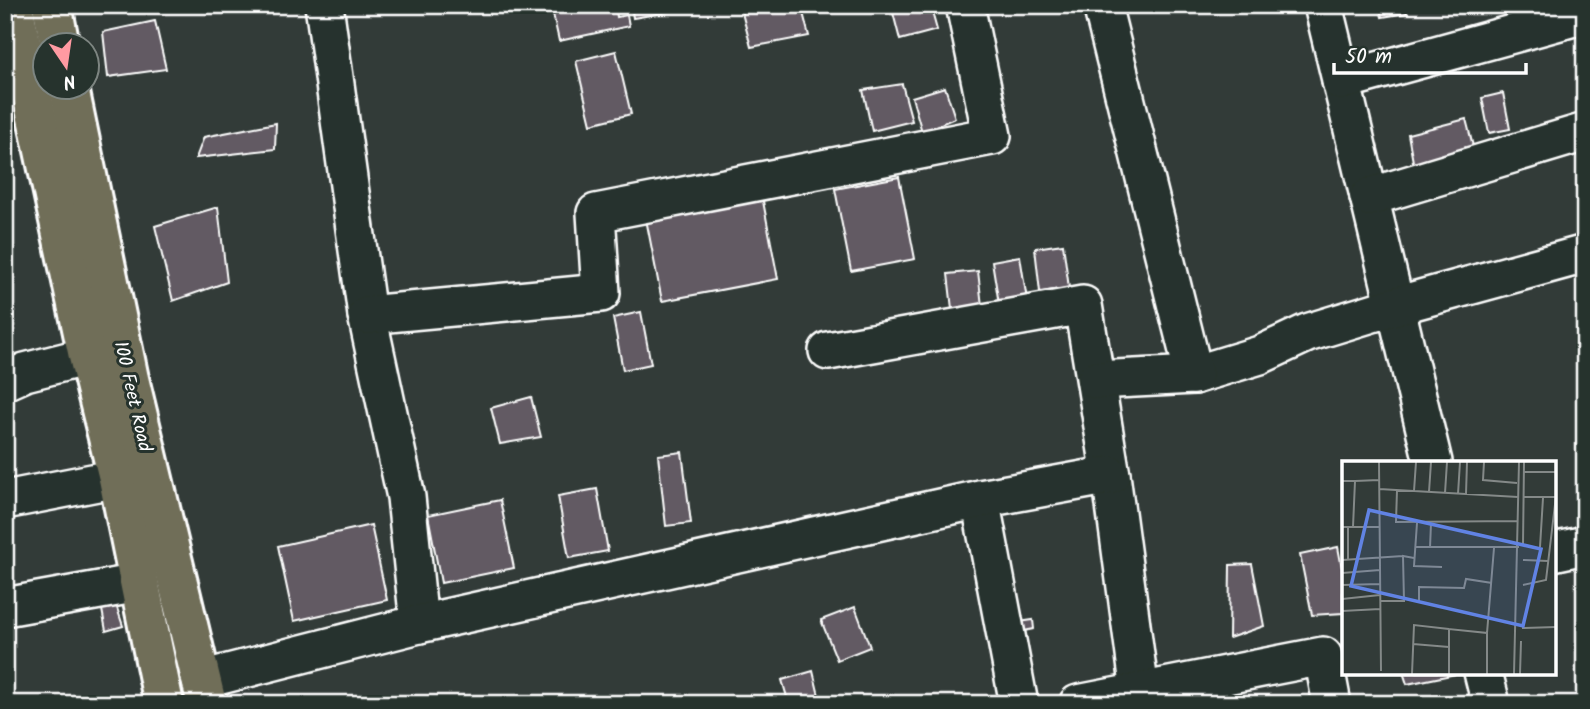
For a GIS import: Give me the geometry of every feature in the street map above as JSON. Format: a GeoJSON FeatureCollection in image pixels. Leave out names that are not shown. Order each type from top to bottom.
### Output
{"type":"FeatureCollection","features":[{"type":"Feature","properties":{"kind":"main road"},"geometry":{"type":"LineString","coordinates":[[13,5],[88,356],[118,478],[164,704]]}},
{"type":"Feature","properties":{"kind":"main road"},"geometry":{"type":"LineString","coordinates":[[52,5],[57,32]]}},
{"type":"Feature","properties":{"kind":"main road","name":"100 Feet Road"},"geometry":{"type":"LineString","coordinates":[[72,102],[129,379],[204,692]]}},
{"type":"Feature","properties":{"kind":"street"},"geometry":{"type":"LineString","coordinates":[[324,5],[367,315],[406,496],[419,624]]}},
{"type":"Feature","properties":{"kind":"street"},"geometry":{"type":"LineString","coordinates":[[367,315],[601,293],[596,213],[992,136],[965,5]]}},
{"type":"Feature","properties":{"kind":"street"},"geometry":{"type":"LineString","coordinates":[[1102,5],[1194,375]]}},
{"type":"Feature","properties":{"kind":"street"},"geometry":{"type":"LineString","coordinates":[[1323,5],[1433,461]]}},
{"type":"Feature","properties":{"kind":"street"},"geometry":{"type":"LineString","coordinates":[[1341,81],[1585,14]]}},
{"type":"Feature","properties":{"kind":"street"},"geometry":{"type":"LineString","coordinates":[[1369,197],[1585,132]]}},
{"type":"Feature","properties":{"kind":"street"},"geometry":{"type":"LineString","coordinates":[[1096,380],[1194,375],[1260,355],[1307,333],[1585,254]]}},
{"type":"Feature","properties":{"kind":"street"},"geometry":{"type":"LineString","coordinates":[[828,351],[1083,305],[1111,475],[1140,692]]}},
{"type":"Feature","properties":{"kind":"street"},"geometry":{"type":"LineString","coordinates":[[5,381],[25,372],[88,356]]}},
{"type":"Feature","properties":{"kind":"street"},"geometry":{"type":"LineString","coordinates":[[204,692],[419,624],[980,499],[1111,475]]}},
{"type":"Feature","properties":{"kind":"street"},"geometry":{"type":"LineString","coordinates":[[5,500],[118,478]]}},
{"type":"Feature","properties":{"kind":"street"},"geometry":{"type":"LineString","coordinates":[[980,499],[1019,704]]}},
{"type":"Feature","properties":{"kind":"street"},"geometry":{"type":"LineString","coordinates":[[1555,552],[1585,544]]}},
{"type":"Feature","properties":{"kind":"street"},"geometry":{"type":"LineString","coordinates":[[5,607],[139,583]]}},
{"type":"Feature","properties":{"kind":"street"},"geometry":{"type":"LineString","coordinates":[[1078,704],[1323,656],[1332,704]]}},
{"type":"Feature","properties":{"kind":"street"},"geometry":{"type":"LineString","coordinates":[[1484,674],[1491,704]]}},
{"type":"Feature","properties":{"kind":"building"},"geometry":{"type":"Polygon","coordinates":[[[551,5],[615,5],[617,17],[627,15],[629,26],[559,41],[551,5]]]}},
{"type":"Feature","properties":{"kind":"building"},"geometry":{"type":"Polygon","coordinates":[[[631,5],[709,5],[633,18],[631,5]]]}},
{"type":"Feature","properties":{"kind":"building"},"geometry":{"type":"Polygon","coordinates":[[[740,5],[801,5],[809,36],[751,47],[740,5]]]}},
{"type":"Feature","properties":{"kind":"building"},"geometry":{"type":"Polygon","coordinates":[[[891,5],[930,5],[937,30],[900,40],[891,5]]]}},
{"type":"Feature","properties":{"kind":"building"},"geometry":{"type":"Polygon","coordinates":[[[1379,5],[1405,5],[1407,13],[1382,17],[1379,5]]]}},
{"type":"Feature","properties":{"kind":"building"},"geometry":{"type":"Polygon","coordinates":[[[155,21],[166,69],[108,77],[103,32],[155,21]]]}},
{"type":"Feature","properties":{"kind":"building"},"geometry":{"type":"Polygon","coordinates":[[[616,51],[631,114],[591,124],[576,61],[616,51]]]}},
{"type":"Feature","properties":{"kind":"building"},"geometry":{"type":"Polygon","coordinates":[[[902,84],[912,121],[872,131],[863,90],[902,84]]]}},
{"type":"Feature","properties":{"kind":"building"},"geometry":{"type":"Polygon","coordinates":[[[945,87],[955,118],[922,132],[912,97],[945,87]]]}},
{"type":"Feature","properties":{"kind":"building"},"geometry":{"type":"Polygon","coordinates":[[[1503,93],[1510,129],[1489,133],[1482,98],[1503,93]]]}},
{"type":"Feature","properties":{"kind":"building"},"geometry":{"type":"Polygon","coordinates":[[[1466,119],[1476,158],[1415,173],[1408,134],[1466,119]]]}},
{"type":"Feature","properties":{"kind":"building"},"geometry":{"type":"Polygon","coordinates":[[[276,123],[275,149],[196,158],[204,137],[276,123]]]}},
{"type":"Feature","properties":{"kind":"building"},"geometry":{"type":"Polygon","coordinates":[[[899,177],[915,259],[851,271],[835,189],[899,177]]]}},
{"type":"Feature","properties":{"kind":"building"},"geometry":{"type":"Polygon","coordinates":[[[762,196],[778,279],[662,301],[646,219],[762,196]]]}},
{"type":"Feature","properties":{"kind":"building"},"geometry":{"type":"Polygon","coordinates":[[[218,207],[227,282],[173,301],[155,226],[218,207]]]}},
{"type":"Feature","properties":{"kind":"building"},"geometry":{"type":"Polygon","coordinates":[[[1063,244],[1069,288],[1040,292],[1035,248],[1063,244]]]}},
{"type":"Feature","properties":{"kind":"building"},"geometry":{"type":"Polygon","coordinates":[[[1020,256],[1027,300],[999,304],[992,261],[1020,256]]]}},
{"type":"Feature","properties":{"kind":"building"},"geometry":{"type":"Polygon","coordinates":[[[978,271],[982,306],[952,309],[948,274],[978,271]]]}},
{"type":"Feature","properties":{"kind":"building"},"geometry":{"type":"Polygon","coordinates":[[[641,312],[651,364],[623,370],[613,318],[641,312]]]}},
{"type":"Feature","properties":{"kind":"building"},"geometry":{"type":"Polygon","coordinates":[[[531,397],[541,437],[500,444],[491,408],[531,397]]]}},
{"type":"Feature","properties":{"kind":"building"},"geometry":{"type":"Polygon","coordinates":[[[682,452],[691,523],[666,526],[658,455],[682,452]]]}},
{"type":"Feature","properties":{"kind":"building"},"geometry":{"type":"Polygon","coordinates":[[[597,489],[608,551],[569,558],[558,496],[597,489]]]}},
{"type":"Feature","properties":{"kind":"building"},"geometry":{"type":"Polygon","coordinates":[[[500,500],[514,568],[441,583],[428,515],[500,500]]]}},
{"type":"Feature","properties":{"kind":"building"},"geometry":{"type":"Polygon","coordinates":[[[371,525],[387,600],[294,621],[278,546],[371,525]]]}},
{"type":"Feature","properties":{"kind":"building"},"geometry":{"type":"Polygon","coordinates":[[[1338,547],[1342,568],[1342,613],[1312,615],[1300,555],[1338,547]]]}},
{"type":"Feature","properties":{"kind":"building"},"geometry":{"type":"Polygon","coordinates":[[[1252,564],[1264,626],[1229,638],[1230,565],[1252,564]]]}},
{"type":"Feature","properties":{"kind":"building"},"geometry":{"type":"Polygon","coordinates":[[[113,596],[123,626],[106,631],[100,599],[113,596]]]}},
{"type":"Feature","properties":{"kind":"building"},"geometry":{"type":"Polygon","coordinates":[[[855,607],[870,647],[837,660],[821,620],[855,607]]]}},
{"type":"Feature","properties":{"kind":"building"},"geometry":{"type":"Polygon","coordinates":[[[1033,620],[1034,629],[1014,633],[1012,623],[1033,620]]]}},
{"type":"Feature","properties":{"kind":"building"},"geometry":{"type":"Polygon","coordinates":[[[813,671],[821,704],[789,704],[782,680],[813,671]]]}},
{"type":"Feature","properties":{"kind":"building"},"geometry":{"type":"Polygon","coordinates":[[[1404,674],[1456,674],[1407,684],[1404,674]]]}},
{"type":"Feature","properties":{"kind":"building"},"geometry":{"type":"Polygon","coordinates":[[[687,696],[689,704],[660,704],[660,702],[687,696]]]}}]}
